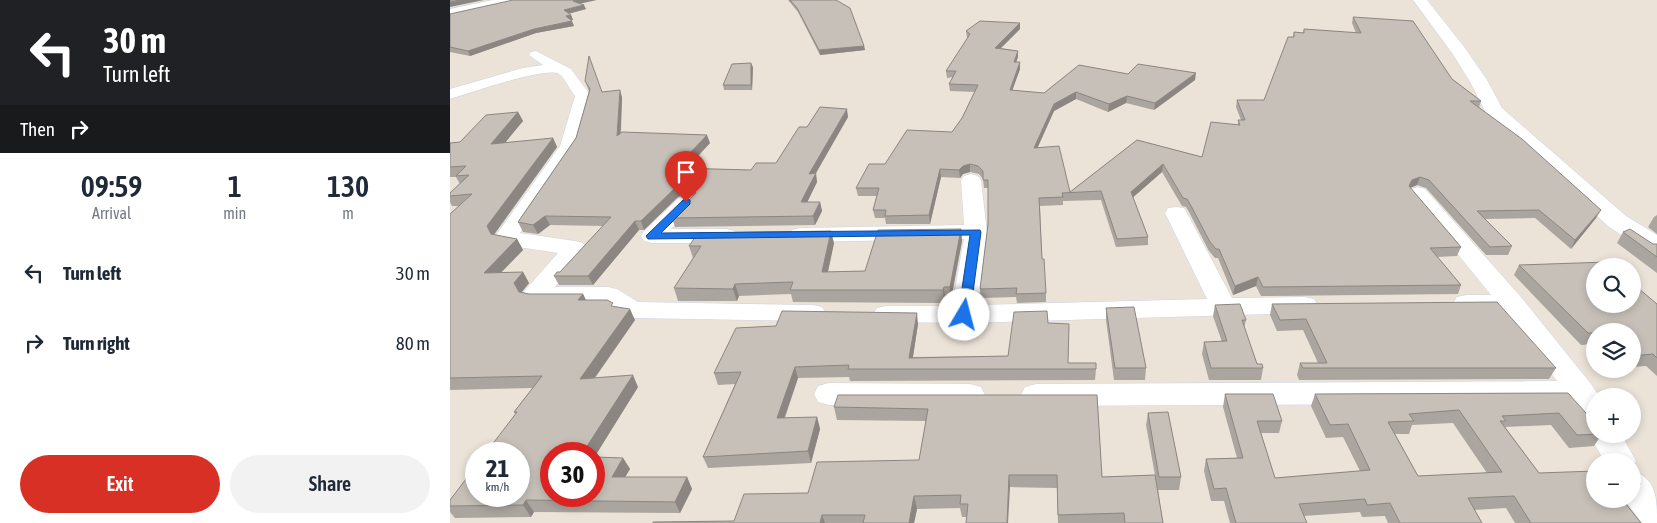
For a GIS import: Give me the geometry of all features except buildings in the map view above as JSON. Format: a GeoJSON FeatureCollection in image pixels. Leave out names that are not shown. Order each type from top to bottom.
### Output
{"type":"FeatureCollection","features":[{"type":"Feature","properties":{"kind":"street"},"geometry":{"type":"LineString","coordinates":[[450,13],[510,0]]}},
{"type":"Feature","properties":{"kind":"street"},"geometry":{"type":"LineString","coordinates":[[1420,0],[1478,80],[1494,111],[1617,221],[1657,247]]}},
{"type":"Feature","properties":{"kind":"street"},"geometry":{"type":"LineString","coordinates":[[536,55],[566,72],[583,96],[569,146],[505,238],[575,248],[535,295],[608,295],[633,310],[838,314]]}},
{"type":"Feature","properties":{"kind":"street"},"geometry":{"type":"LineString","coordinates":[[450,94],[528,71],[559,68]]}},
{"type":"Feature","properties":{"kind":"street"},"geometry":{"type":"LineString","coordinates":[[964,315],[976,232],[971,180]]}},
{"type":"Feature","properties":{"kind":"street"},"geometry":{"type":"LineString","coordinates":[[1418,193],[1512,303],[1586,401]]}},
{"type":"Feature","properties":{"kind":"street"},"geometry":{"type":"LineString","coordinates":[[686,202],[652,236],[747,235]]}},
{"type":"Feature","properties":{"kind":"street"},"geometry":{"type":"LineString","coordinates":[[1176,214],[1223,306]]}},
{"type":"Feature","properties":{"kind":"street"},"geometry":{"type":"LineString","coordinates":[[775,235],[976,232]]}},
{"type":"Feature","properties":{"kind":"street"},"geometry":{"type":"LineString","coordinates":[[1442,303],[1512,303]]}},
{"type":"Feature","properties":{"kind":"street"},"geometry":{"type":"LineString","coordinates":[[867,314],[964,315],[1223,306],[1322,305]]}},
{"type":"Feature","properties":{"kind":"street"},"geometry":{"type":"LineString","coordinates":[[829,394],[1586,404]]}},
{"type":"Feature","properties":{"kind":"street"},"geometry":{"type":"LineString","coordinates":[[1641,489],[1657,516]]}},
{"type":"Feature","properties":{"kind":"route"},"geometry":{"type":"LineString","coordinates":[[686,202],[652,236],[976,232],[964,315]]}}]}
